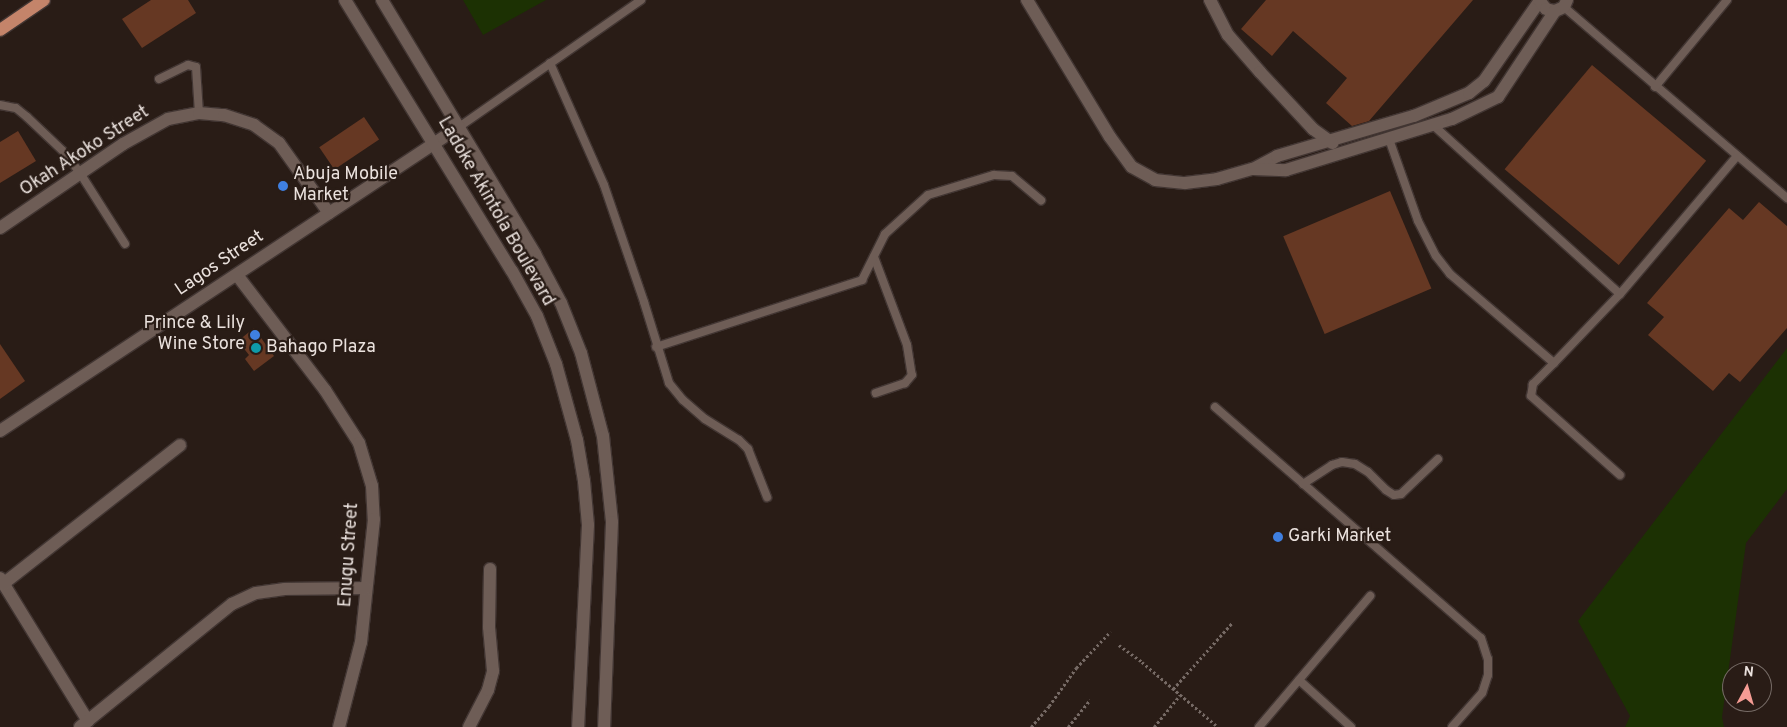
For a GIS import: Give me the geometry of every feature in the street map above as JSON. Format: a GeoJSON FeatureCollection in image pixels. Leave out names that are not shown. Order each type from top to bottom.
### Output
{"type":"FeatureCollection","features":[{"type":"Feature","properties":{"kind":"main road"},"geometry":{"type":"LineString","coordinates":[[0,30],[36,2]]}},
{"type":"Feature","properties":{"kind":"street","name":"Ladoke Akintola Boulevard"},"geometry":{"type":"LineString","coordinates":[[345,0],[436,144],[512,270],[537,316],[556,364],[577,440],[584,481],[588,525],[578,727]]}},
{"type":"Feature","properties":{"kind":"street","name":"Ladoke Akintola Boulevard"},"geometry":{"type":"LineString","coordinates":[[382,0],[536,254],[561,303],[582,353],[603,436],[612,522],[604,727]]}},
{"type":"Feature","properties":{"kind":"street"},"geometry":{"type":"LineString","coordinates":[[1027,0],[1110,137],[1132,167],[1155,180],[1185,182],[1217,179],[1253,169],[1277,156],[1414,116],[1469,94],[1484,81],[1539,1],[1546,9],[1562,6]]}},
{"type":"Feature","properties":{"kind":"street"},"geometry":{"type":"LineString","coordinates":[[1210,0],[1228,35],[1313,129],[1344,152]]}},
{"type":"Feature","properties":{"kind":"street"},"geometry":{"type":"LineString","coordinates":[[1253,169],[1286,170],[1433,125],[1498,98],[1562,6]]}},
{"type":"Feature","properties":{"kind":"street","name":"Okah Akoko Street"},"geometry":{"type":"LineString","coordinates":[[0,228],[123,144],[168,119],[199,113],[224,115],[254,125],[279,143],[328,213]]}},
{"type":"Feature","properties":{"kind":"street","name":"Lagos Street"},"geometry":{"type":"LineString","coordinates":[[0,432],[459,127]]}},
{"type":"Feature","properties":{"kind":"street","name":"Enugu Street"},"geometry":{"type":"LineString","coordinates":[[237,275],[325,390],[359,443],[372,486],[374,519],[361,642],[339,727]]}},
{"type":"Feature","properties":{"kind":"street"},"geometry":{"type":"LineString","coordinates":[[180,445],[2,581],[84,724],[232,604],[256,593],[285,589],[366,588]]}},
{"type":"Feature","properties":{"kind":"street"},"geometry":{"type":"LineString","coordinates":[[469,727],[488,690],[493,671],[489,627],[490,569]]}},
{"type":"Feature","properties":{"kind":"lane"},"geometry":{"type":"LineString","coordinates":[[459,127],[641,0]]}},
{"type":"Feature","properties":{"kind":"lane"},"geometry":{"type":"LineString","coordinates":[[1656,87],[1727,0]]}},
{"type":"Feature","properties":{"kind":"lane"},"geometry":{"type":"LineString","coordinates":[[1562,6],[1787,198]]}},
{"type":"Feature","properties":{"kind":"lane"},"geometry":{"type":"LineString","coordinates":[[550,63],[604,184],[669,382],[683,400],[748,449],[767,497]]}},
{"type":"Feature","properties":{"kind":"lane"},"geometry":{"type":"LineString","coordinates":[[160,79],[188,65],[196,67],[199,113]]}},
{"type":"Feature","properties":{"kind":"lane"},"geometry":{"type":"LineString","coordinates":[[0,105],[16,108],[40,126],[80,173],[125,244]]}},
{"type":"Feature","properties":{"kind":"lane"},"geometry":{"type":"LineString","coordinates":[[1433,125],[1620,294]]}},
{"type":"Feature","properties":{"kind":"lane"},"geometry":{"type":"LineString","coordinates":[[1389,139],[1418,221],[1436,256],[1450,274],[1554,363]]}},
{"type":"Feature","properties":{"kind":"lane"},"geometry":{"type":"LineString","coordinates":[[1620,475],[1531,396],[1533,384],[1620,294],[1738,156]]}},
{"type":"Feature","properties":{"kind":"lane"},"geometry":{"type":"LineString","coordinates":[[656,346],[862,280],[885,234],[928,195],[994,175],[1012,176],[1041,200]]}},
{"type":"Feature","properties":{"kind":"lane"},"geometry":{"type":"LineString","coordinates":[[874,257],[907,345],[912,375],[905,383],[876,393]]}},
{"type":"Feature","properties":{"kind":"lane"},"geometry":{"type":"LineString","coordinates":[[1215,407],[1481,638],[1488,659],[1488,675],[1482,693],[1452,727]]}},
{"type":"Feature","properties":{"kind":"lane"},"geometry":{"type":"LineString","coordinates":[[1303,484],[1332,465],[1342,462],[1355,464],[1368,472],[1386,490],[1394,495],[1401,494],[1438,459]]}},
{"type":"Feature","properties":{"kind":"lane"},"geometry":{"type":"LineString","coordinates":[[1259,727],[1370,596]]}},
{"type":"Feature","properties":{"kind":"lane"},"geometry":{"type":"LineString","coordinates":[[1299,680],[1351,727]]}},
{"type":"Feature","properties":{"kind":"path"},"geometry":{"type":"LineString","coordinates":[[1173,689],[1232,623]]}},
{"type":"Feature","properties":{"kind":"path"},"geometry":{"type":"LineString","coordinates":[[1031,727],[1049,706],[1076,668],[1110,632]]}},
{"type":"Feature","properties":{"kind":"path"},"geometry":{"type":"LineString","coordinates":[[1119,645],[1218,727]]}},
{"type":"Feature","properties":{"kind":"path"},"geometry":{"type":"LineString","coordinates":[[1154,727],[1180,695]]}},
{"type":"Feature","properties":{"kind":"path"},"geometry":{"type":"LineString","coordinates":[[1068,727],[1090,700]]}},
{"type":"Feature","properties":{"kind":"green space"},"geometry":{"type":"Polygon","coordinates":[[[463,0],[546,0],[483,35],[463,0]]]}},
{"type":"Feature","properties":{"kind":"green space"},"geometry":{"type":"Polygon","coordinates":[[[1787,348],[1787,489],[1746,543],[1730,662],[1722,662],[1722,717],[1724,727],[1625,727],[1630,716],[1578,621],[1787,348]]]}},
{"type":"Feature","properties":{"kind":"building"},"geometry":{"type":"Polygon","coordinates":[[[151,0],[188,0],[196,13],[142,48],[122,19],[151,0]]]}},
{"type":"Feature","properties":{"kind":"building"},"geometry":{"type":"Polygon","coordinates":[[[1266,0],[1473,0],[1369,121],[1352,126],[1326,103],[1347,78],[1293,31],[1272,56],[1241,29],[1266,0]]]}},
{"type":"Feature","properties":{"kind":"building"},"geometry":{"type":"Polygon","coordinates":[[[1592,65],[1706,161],[1619,265],[1505,169],[1592,65]]]}},
{"type":"Feature","properties":{"kind":"building"},"geometry":{"type":"Polygon","coordinates":[[[364,117],[379,139],[334,170],[319,147],[364,117]]]}},
{"type":"Feature","properties":{"kind":"building"},"geometry":{"type":"Polygon","coordinates":[[[18,131],[36,161],[0,183],[0,142],[18,131]]]}},
{"type":"Feature","properties":{"kind":"building"},"geometry":{"type":"Polygon","coordinates":[[[1390,191],[1431,289],[1325,334],[1283,236],[1390,191]]]}},
{"type":"Feature","properties":{"kind":"building"},"geometry":{"type":"Polygon","coordinates":[[[1759,202],[1787,226],[1787,328],[1740,382],[1729,373],[1713,391],[1648,335],[1664,317],[1647,303],[1729,208],[1743,220],[1759,202]]]}},
{"type":"Feature","properties":{"kind":"building","name":"Bahago Plaza"},"geometry":{"type":"Polygon","coordinates":[[[254,328],[274,356],[254,371],[245,359],[249,355],[238,341],[254,328]]]}},
{"type":"Feature","properties":{"kind":"building"},"geometry":{"type":"Polygon","coordinates":[[[0,344],[25,381],[0,399],[0,344]]]}},
{"type":"Feature","properties":{"kind":"place","name":"Abuja Mobile Market"},"geometry":{"type":"Point","coordinates":[283,186]}},
{"type":"Feature","properties":{"kind":"place","name":"Prince & Lily Wine Store"},"geometry":{"type":"Point","coordinates":[255,335]}},
{"type":"Feature","properties":{"kind":"place","name":"Bahago Plaza"},"geometry":{"type":"Point","coordinates":[256,348]}},
{"type":"Feature","properties":{"kind":"place","name":"Garki Market"},"geometry":{"type":"Point","coordinates":[1278,537]}}]}
